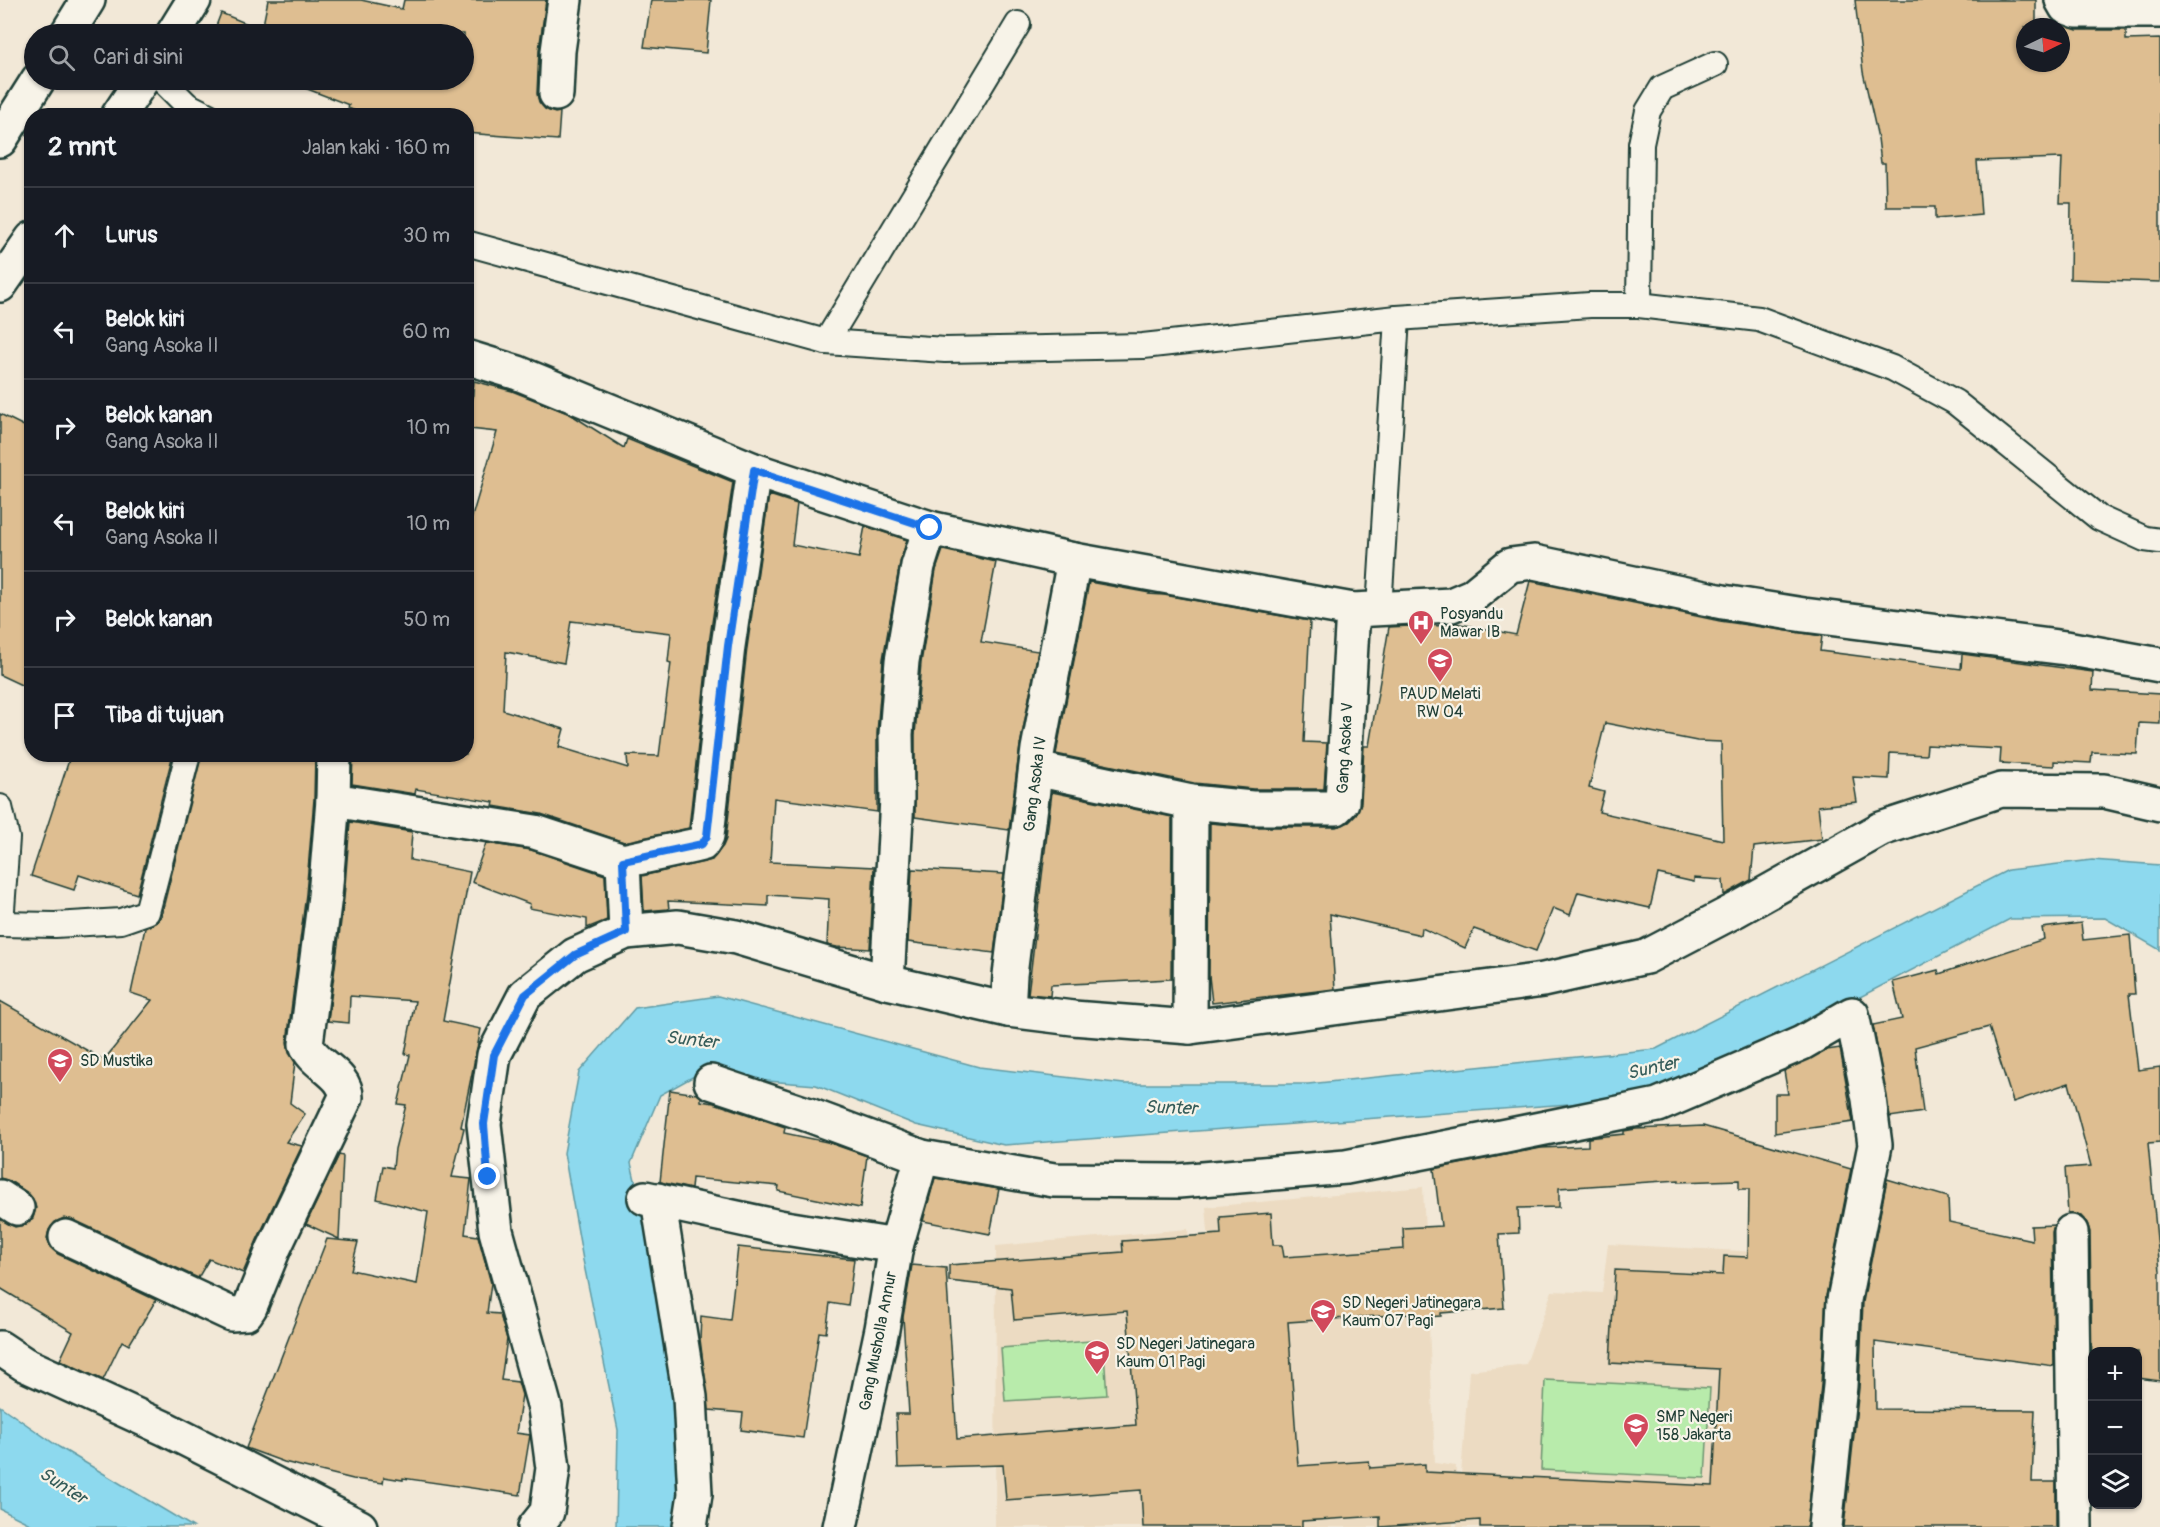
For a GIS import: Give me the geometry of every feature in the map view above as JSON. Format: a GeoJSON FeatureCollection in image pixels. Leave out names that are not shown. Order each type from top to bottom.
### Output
{"type":"FeatureCollection","features":[{"type":"Feature","properties":{"kind":"street"},"geometry":{"type":"LineString","coordinates":[[73,24],[88,0]]}},
{"type":"Feature","properties":{"kind":"street"},"geometry":{"type":"LineString","coordinates":[[179,24],[194,0]]}},
{"type":"Feature","properties":{"kind":"street"},"geometry":{"type":"LineString","coordinates":[[556,94],[558,51],[565,0]]}},
{"type":"Feature","properties":{"kind":"street"},"geometry":{"type":"LineString","coordinates":[[2062,0],[2066,7],[2077,11],[2160,11]]}},
{"type":"Feature","properties":{"kind":"street"},"geometry":{"type":"LineString","coordinates":[[0,140],[32,90]]}},
{"type":"Feature","properties":{"kind":"street"},"geometry":{"type":"LineString","coordinates":[[0,285],[24,250]]}},
{"type":"Feature","properties":{"kind":"street"},"geometry":{"type":"LineString","coordinates":[[474,360],[518,374],[754,470],[930,528],[1074,560],[1366,610],[1451,604],[1472,596],[1510,565],[1534,562],[1723,602],[1804,615],[2066,648],[2160,665]]}},
{"type":"Feature","properties":{"kind":"street"},"geometry":{"type":"LineString","coordinates":[[333,800],[535,832],[623,861],[702,844],[707,836],[728,646],[754,470]]}},
{"type":"Feature","properties":{"kind":"street"},"geometry":{"type":"LineString","coordinates":[[887,982],[897,798],[896,734],[902,661],[918,566],[930,528]]}},
{"type":"Feature","properties":{"kind":"street","name":"Gang Asoka IV"},"geometry":{"type":"LineString","coordinates":[[1008,1010],[1010,975],[1036,769],[1074,560]]}},
{"type":"Feature","properties":{"kind":"street","name":"Gang Asoka V"},"geometry":{"type":"LineString","coordinates":[[1036,769],[1191,802],[1252,808],[1336,808],[1342,802],[1366,610]]}},
{"type":"Feature","properties":{"kind":"street"},"geometry":{"type":"LineString","coordinates":[[66,1237],[231,1314],[246,1313],[250,1307],[274,1248],[346,1097],[346,1089],[342,1082],[311,1054],[306,1044],[325,896],[334,762]]}},
{"type":"Feature","properties":{"kind":"street"},"geometry":{"type":"LineString","coordinates":[[535,1527],[547,1512],[554,1468],[545,1408],[496,1231],[484,1124],[494,1055],[525,995],[575,955],[626,932],[678,927],[736,937],[887,982],[1008,1010],[1073,1018],[1190,1027],[1543,981],[1646,957],[1881,829],[2001,790],[2104,791],[2160,804]]}},
{"type":"Feature","properties":{"kind":"street"},"geometry":{"type":"LineString","coordinates":[[1190,1027],[1191,802]]}},
{"type":"Feature","properties":{"kind":"street"},"geometry":{"type":"LineString","coordinates":[[623,861],[626,932]]}},
{"type":"Feature","properties":{"kind":"street"},"geometry":{"type":"LineString","coordinates":[[711,1082],[922,1157],[1054,1180],[1178,1181],[1346,1167],[1658,1105],[1802,1042],[1852,1014],[1869,1099],[1875,1145],[1844,1300],[1840,1386],[1825,1527]]}},
{"type":"Feature","properties":{"kind":"street","name":"Gang Musholla Annur"},"geometry":{"type":"LineString","coordinates":[[840,1527],[882,1329],[896,1246],[922,1157]]}},
{"type":"Feature","properties":{"kind":"street"},"geometry":{"type":"LineString","coordinates":[[690,1527],[695,1494],[690,1397],[652,1199],[779,1227],[896,1246]]}},
{"type":"Feature","properties":{"kind":"street"},"geometry":{"type":"LineString","coordinates":[[2071,1232],[2075,1527]]}},
{"type":"Feature","properties":{"kind":"street"},"geometry":{"type":"LineString","coordinates":[[0,1348],[24,1364],[166,1429],[360,1527]]}},
{"type":"Feature","properties":{"kind":"lane"},"geometry":{"type":"LineString","coordinates":[[826,342],[1018,24]]}},
{"type":"Feature","properties":{"kind":"lane"},"geometry":{"type":"LineString","coordinates":[[1639,305],[1641,144],[1648,111],[1662,88],[1715,64]]}},
{"type":"Feature","properties":{"kind":"lane"},"geometry":{"type":"LineString","coordinates":[[172,90],[193,108]]}},
{"type":"Feature","properties":{"kind":"lane"},"geometry":{"type":"LineString","coordinates":[[474,245],[826,342],[945,350],[1143,346],[1397,318],[1590,305],[1639,305],[1759,319],[1892,368],[1955,402],[2098,518],[2145,539],[2160,541]]}},
{"type":"Feature","properties":{"kind":"lane"},"geometry":{"type":"LineString","coordinates":[[1366,610],[1397,318]]}},
{"type":"Feature","properties":{"kind":"lane"},"geometry":{"type":"LineString","coordinates":[[0,807],[7,838],[0,924],[55,925],[121,921],[147,912],[186,762]]}},
{"type":"Feature","properties":{"kind":"shaded area","name":"SD Negeri Jatinegara Kaum 07 Pagi"},"geometry":{"type":"Polygon","coordinates":[[[1423,1187],[1435,1463],[1456,1466],[1453,1527],[1232,1527],[1206,1207],[1423,1187]]]}},
{"type":"Feature","properties":{"kind":"shaded area","name":"SD Negeri Jatinegara Kaum 01 Pagi"},"geometry":{"type":"Polygon","coordinates":[[[1188,1229],[1209,1527],[995,1527],[996,1246],[1188,1229]]]}},
{"type":"Feature","properties":{"kind":"shaded area","name":"SMP Negeri 158 Jakarta"},"geometry":{"type":"Polygon","coordinates":[[[1608,1244],[1818,1255],[1805,1527],[1457,1527],[1469,1371],[1526,1364],[1552,1291],[1602,1293],[1608,1244]]]}},
{"type":"Feature","properties":{"kind":"green space"},"geometry":{"type":"Polygon","coordinates":[[[1103,1340],[1107,1395],[1005,1401],[1001,1348],[1103,1340]]]}},
{"type":"Feature","properties":{"kind":"green space"},"geometry":{"type":"Polygon","coordinates":[[[1545,1380],[1710,1388],[1705,1478],[1541,1470],[1545,1380]]]}},
{"type":"Feature","properties":{"kind":"water","name":"Sunter"},"geometry":{"type":"Polygon","coordinates":[[[2092,860],[2160,865],[2160,950],[2105,918],[2010,919],[1735,1062],[1667,1089],[1597,1102],[1004,1145],[916,1125],[816,1085],[696,1075],[660,1095],[631,1163],[642,1210],[658,1311],[685,1431],[680,1527],[616,1527],[618,1430],[583,1260],[564,1153],[579,1072],[635,1008],[718,996],[979,1067],[1124,1084],[1308,1084],[1656,1049],[2008,870],[2092,860]]]}},
{"type":"Feature","properties":{"kind":"water","name":"Sunter"},"geometry":{"type":"Polygon","coordinates":[[[0,1406],[59,1447],[193,1527],[36,1527],[0,1509],[0,1406]]]}},
{"type":"Feature","properties":{"kind":"building"},"geometry":{"type":"Polygon","coordinates":[[[268,0],[361,0],[402,9],[404,0],[546,0],[539,50],[537,94],[539,102],[545,109],[555,113],[560,112],[558,140],[474,134],[474,108],[348,108],[349,105],[310,90],[474,90],[474,24],[263,24],[268,0]]]}},
{"type":"Feature","properties":{"kind":"building"},"geometry":{"type":"Polygon","coordinates":[[[651,0],[711,0],[706,53],[644,47],[651,0]]]}},
{"type":"Feature","properties":{"kind":"building"},"geometry":{"type":"Polygon","coordinates":[[[1855,0],[2036,0],[2036,18],[2016,18],[2016,72],[2070,72],[2070,27],[2077,30],[2126,30],[2126,40],[2160,39],[2160,282],[2070,279],[2071,203],[2060,203],[2062,158],[1977,161],[1981,215],[1935,219],[1935,207],[1886,207],[1885,163],[1881,163],[1878,138],[1863,72],[1855,0]]]}},
{"type":"Feature","properties":{"kind":"building"},"geometry":{"type":"Polygon","coordinates":[[[221,13],[248,24],[217,24],[221,13]]]}},
{"type":"Feature","properties":{"kind":"building"},"geometry":{"type":"Polygon","coordinates":[[[474,381],[512,391],[570,414],[624,448],[627,439],[733,482],[709,643],[689,828],[624,842],[541,814],[493,806],[494,802],[416,789],[415,794],[352,784],[353,762],[474,762],[474,510],[497,432],[474,429],[474,381]],[[571,621],[564,663],[506,652],[503,710],[564,729],[559,747],[628,768],[627,755],[659,756],[671,663],[668,662],[671,633],[571,621]]]}},
{"type":"Feature","properties":{"kind":"building"},"geometry":{"type":"Polygon","coordinates":[[[0,414],[24,426],[24,686],[0,675],[0,414]]]}},
{"type":"Feature","properties":{"kind":"building"},"geometry":{"type":"Polygon","coordinates":[[[769,495],[797,504],[792,545],[859,558],[865,526],[907,540],[900,563],[883,659],[877,733],[877,812],[774,798],[770,862],[874,867],[870,949],[827,945],[829,899],[768,895],[768,906],[668,901],[669,909],[644,911],[642,876],[712,860],[726,839],[747,648],[769,495]]]}},
{"type":"Feature","properties":{"kind":"building"},"geometry":{"type":"Polygon","coordinates":[[[943,550],[996,562],[981,642],[1038,651],[1020,746],[1009,830],[915,817],[915,735],[921,663],[936,570],[943,550]]]}},
{"type":"Feature","properties":{"kind":"building"},"geometry":{"type":"Polygon","coordinates":[[[1530,581],[1720,621],[1822,636],[1820,651],[1961,669],[1962,654],[2093,672],[2092,690],[2160,694],[2160,724],[2139,723],[2137,754],[2092,752],[2091,763],[2054,761],[2054,766],[2000,763],[2001,749],[1927,745],[1926,755],[1890,753],[1889,779],[1853,777],[1857,802],[1818,806],[1822,839],[1754,847],[1751,880],[1724,895],[1723,880],[1694,878],[1694,882],[1658,874],[1650,908],[1578,892],[1570,915],[1553,908],[1536,951],[1474,929],[1465,948],[1422,928],[1421,935],[1330,914],[1335,989],[1212,1003],[1209,976],[1210,823],[1252,827],[1336,827],[1349,822],[1356,815],[1361,803],[1364,746],[1369,746],[1389,627],[1431,625],[1447,627],[1447,624],[1455,623],[1516,635],[1530,581]],[[1605,723],[1589,788],[1604,792],[1599,812],[1723,840],[1721,742],[1697,741],[1605,723]]]}},
{"type":"Feature","properties":{"kind":"building"},"geometry":{"type":"Polygon","coordinates":[[[1089,582],[1310,621],[1304,742],[1327,743],[1324,789],[1253,789],[1194,783],[1056,754],[1089,582]]]}},
{"type":"Feature","properties":{"kind":"building"},"geometry":{"type":"Polygon","coordinates":[[[68,762],[171,762],[137,894],[79,875],[74,890],[31,876],[68,762]]]}},
{"type":"Feature","properties":{"kind":"building"},"geometry":{"type":"Polygon","coordinates":[[[200,762],[315,762],[306,894],[287,1042],[289,1053],[295,1062],[290,1103],[305,1114],[286,1142],[302,1146],[243,1273],[209,1259],[198,1278],[74,1220],[64,1218],[55,1222],[47,1238],[50,1247],[58,1254],[156,1300],[129,1345],[122,1341],[103,1380],[60,1360],[73,1332],[0,1288],[0,1219],[15,1227],[25,1225],[33,1218],[36,1208],[28,1193],[10,1181],[0,1178],[0,1001],[104,1060],[152,1000],[131,993],[145,928],[157,922],[161,916],[200,762]]]}},
{"type":"Feature","properties":{"kind":"building"},"geometry":{"type":"Polygon","coordinates":[[[1052,792],[1172,817],[1171,979],[1051,985],[1050,996],[1028,994],[1052,792]]]}},
{"type":"Feature","properties":{"kind":"building"},"geometry":{"type":"Polygon","coordinates":[[[350,822],[412,832],[410,860],[470,872],[443,1021],[481,1029],[461,1127],[464,1128],[452,1177],[471,1179],[465,1234],[478,1236],[491,1283],[487,1313],[500,1314],[507,1339],[501,1380],[518,1382],[522,1395],[516,1433],[530,1435],[520,1495],[403,1478],[403,1480],[384,1477],[383,1483],[353,1479],[284,1462],[246,1448],[327,1239],[358,1242],[351,1270],[417,1284],[428,1212],[377,1199],[383,1166],[393,1168],[395,1149],[406,1105],[398,1104],[410,1055],[405,1054],[415,1001],[350,996],[349,1023],[328,1021],[344,898],[350,822]]]}},
{"type":"Feature","properties":{"kind":"building"},"geometry":{"type":"Polygon","coordinates":[[[486,843],[531,850],[605,875],[607,920],[587,928],[587,919],[529,908],[530,904],[472,882],[486,843]]]}},
{"type":"Feature","properties":{"kind":"building"},"geometry":{"type":"Polygon","coordinates":[[[912,869],[1004,874],[994,953],[908,942],[912,869]]]}},
{"type":"Feature","properties":{"kind":"building"},"geometry":{"type":"Polygon","coordinates":[[[2081,923],[2083,940],[2130,935],[2135,994],[2129,994],[2138,1070],[2160,1067],[2160,1142],[2148,1143],[2160,1271],[2160,1381],[2142,1379],[2142,1347],[2092,1347],[2090,1232],[2081,1216],[2068,1214],[2065,1168],[2091,1166],[2069,1083],[2013,1102],[1989,1027],[1915,1047],[1923,1112],[1890,1117],[1873,1025],[1902,1019],[1893,982],[1938,970],[1939,974],[2044,939],[2042,928],[2081,923]]]}},
{"type":"Feature","properties":{"kind":"building"},"geometry":{"type":"Polygon","coordinates":[[[1840,1048],[1853,1122],[1775,1133],[1775,1094],[1788,1094],[1784,1071],[1827,1050],[1840,1048]]]}},
{"type":"Feature","properties":{"kind":"building"},"geometry":{"type":"Polygon","coordinates":[[[670,1090],[697,1094],[701,1097],[701,1101],[714,1103],[785,1127],[784,1133],[827,1142],[867,1156],[860,1208],[778,1191],[779,1186],[692,1178],[691,1189],[660,1182],[670,1090]]]}},
{"type":"Feature","properties":{"kind":"building"},"geometry":{"type":"Polygon","coordinates":[[[1703,1126],[1851,1169],[1826,1296],[1821,1385],[1807,1527],[1480,1527],[1480,1520],[1380,1527],[1380,1516],[1302,1521],[1302,1527],[1143,1527],[1141,1490],[1006,1500],[1003,1465],[898,1468],[896,1414],[909,1414],[903,1317],[912,1265],[946,1268],[957,1439],[1136,1425],[1127,1311],[1014,1320],[1011,1288],[949,1281],[949,1265],[1123,1252],[1122,1241],[1221,1234],[1220,1217],[1271,1213],[1273,1245],[1282,1245],[1284,1257],[1404,1249],[1403,1228],[1441,1226],[1434,1169],[1541,1148],[1588,1146],[1588,1138],[1624,1134],[1624,1131],[1703,1126]],[[1679,1180],[1559,1188],[1559,1207],[1518,1208],[1519,1233],[1499,1234],[1504,1308],[1441,1313],[1441,1316],[1409,1318],[1408,1314],[1288,1322],[1298,1466],[1369,1461],[1370,1468],[1425,1464],[1425,1472],[1713,1486],[1719,1369],[1610,1363],[1615,1270],[1723,1275],[1724,1256],[1748,1257],[1749,1189],[1739,1189],[1739,1180],[1679,1182],[1679,1180]]]}},
{"type":"Feature","properties":{"kind":"building"},"geometry":{"type":"Polygon","coordinates":[[[339,1155],[343,1156],[339,1239],[306,1224],[339,1155]]]}},
{"type":"Feature","properties":{"kind":"building"},"geometry":{"type":"Polygon","coordinates":[[[935,1178],[999,1189],[990,1234],[923,1221],[935,1178]]]}},
{"type":"Feature","properties":{"kind":"building"},"geometry":{"type":"Polygon","coordinates":[[[1887,1179],[1948,1197],[1949,1222],[2032,1240],[2031,1226],[2054,1225],[2052,1232],[2054,1366],[1875,1342],[1876,1409],[2035,1410],[2032,1482],[2056,1482],[2056,1527],[1844,1527],[1859,1388],[1863,1302],[1887,1179]]]}},
{"type":"Feature","properties":{"kind":"building"},"geometry":{"type":"Polygon","coordinates":[[[738,1247],[854,1259],[848,1306],[830,1303],[826,1333],[819,1332],[803,1438],[741,1430],[743,1413],[709,1410],[700,1339],[701,1316],[730,1320],[738,1247]]]}},
{"type":"Feature","properties":{"kind":"place","name":"Posyandu Mawar IB"},"geometry":{"type":"Point","coordinates":[1421,646]}},
{"type":"Feature","properties":{"kind":"place","name":"PAUD Melati RW 04"},"geometry":{"type":"Point","coordinates":[1440,684]}},
{"type":"Feature","properties":{"kind":"place","name":"SD Mustika"},"geometry":{"type":"Point","coordinates":[60,1084]}},
{"type":"Feature","properties":{"kind":"place","name":"SD Negeri Jatinegara Kaum 07 Pagi"},"geometry":{"type":"Point","coordinates":[1323,1335]}},
{"type":"Feature","properties":{"kind":"place","name":"SD Negeri Jatinegara Kaum 01 Pagi"},"geometry":{"type":"Point","coordinates":[1097,1376]}},
{"type":"Feature","properties":{"kind":"place","name":"SMP Negeri 158 Jakarta"},"geometry":{"type":"Point","coordinates":[1636,1449]}},
{"type":"Feature","properties":{"kind":"route"},"geometry":{"type":"LineString","coordinates":[[488,1177],[484,1124],[494,1055],[525,995],[575,955],[626,932],[623,861],[702,844],[707,836],[728,646],[754,470],[930,528]]}}]}
